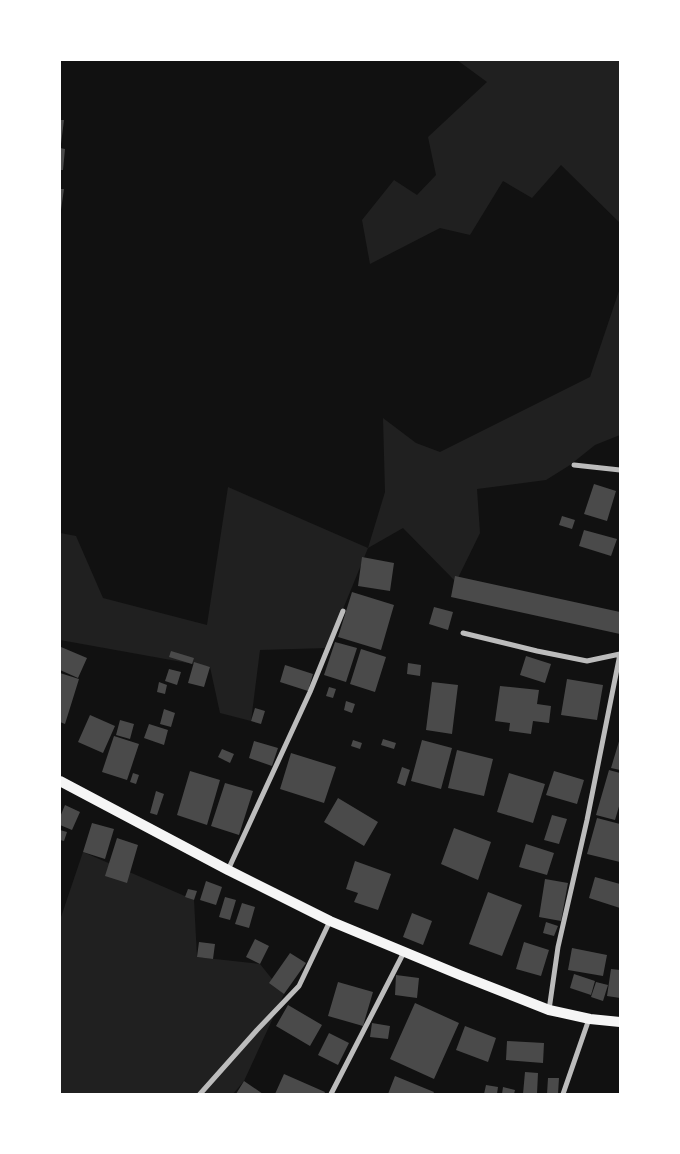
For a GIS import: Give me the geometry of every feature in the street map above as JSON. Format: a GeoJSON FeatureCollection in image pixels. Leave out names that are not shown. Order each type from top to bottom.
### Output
{"type":"FeatureCollection","features":[{"type":"Feature","properties":{"kind":"main road"},"geometry":{"type":"LineString","coordinates":[[60,780],[228,870],[330,921],[549,1010],[590,1019],[620,1022]]}},
{"type":"Feature","properties":{"kind":"street"},"geometry":{"type":"LineString","coordinates":[[574,466],[620,470]]}},
{"type":"Feature","properties":{"kind":"street"},"geometry":{"type":"LineString","coordinates":[[228,870],[310,692],[342,611]]}},
{"type":"Feature","properties":{"kind":"street"},"geometry":{"type":"LineString","coordinates":[[463,633],[586,661],[620,654],[587,820],[558,947],[549,1010]]}},
{"type":"Feature","properties":{"kind":"street"},"geometry":{"type":"LineString","coordinates":[[200,1094],[299,986],[330,921]]}},
{"type":"Feature","properties":{"kind":"street"},"geometry":{"type":"LineString","coordinates":[[331,1094],[404,952]]}},
{"type":"Feature","properties":{"kind":"street"},"geometry":{"type":"LineString","coordinates":[[563,1094],[590,1019]]}},
{"type":"Feature","properties":{"kind":"shaded area"},"geometry":{"type":"Polygon","coordinates":[[[457,60],[620,60],[620,223],[561,165],[532,198],[503,181],[470,235],[440,228],[370,264],[362,220],[394,180],[417,195],[436,175],[428,137],[487,82],[457,60]]]}},
{"type":"Feature","properties":{"kind":"shaded area"},"geometry":{"type":"Polygon","coordinates":[[[620,288],[620,435],[595,445],[570,465],[546,480],[477,489],[480,533],[456,582],[403,528],[368,548],[385,492],[383,418],[416,443],[440,452],[590,377],[620,288]]]}},
{"type":"Feature","properties":{"kind":"shaded area"},"geometry":{"type":"Polygon","coordinates":[[[228,487],[368,548],[327,648],[260,650],[251,721],[220,713],[210,667],[60,640],[60,533],[76,536],[103,598],[207,625],[228,487]]]}},
{"type":"Feature","properties":{"kind":"shaded area"},"geometry":{"type":"Polygon","coordinates":[[[83,852],[194,900],[197,957],[260,964],[284,994],[244,1081],[233,1094],[60,1094],[60,920],[83,852]]]}},
{"type":"Feature","properties":{"kind":"building"},"geometry":{"type":"Polygon","coordinates":[[[60,120],[64,120],[61,144],[60,144],[60,120]]]}},
{"type":"Feature","properties":{"kind":"building"},"geometry":{"type":"Polygon","coordinates":[[[60,148],[65,149],[63,170],[60,170],[60,148]]]}},
{"type":"Feature","properties":{"kind":"building"},"geometry":{"type":"Polygon","coordinates":[[[60,189],[64,189],[61,210],[60,210],[60,189]]]}},
{"type":"Feature","properties":{"kind":"building"},"geometry":{"type":"Polygon","coordinates":[[[594,484],[616,491],[607,521],[584,514],[594,484]]]}},
{"type":"Feature","properties":{"kind":"building"},"geometry":{"type":"Polygon","coordinates":[[[562,516],[575,520],[572,529],[559,525],[562,516]]]}},
{"type":"Feature","properties":{"kind":"building"},"geometry":{"type":"Polygon","coordinates":[[[584,530],[617,539],[611,556],[579,546],[584,530]]]}},
{"type":"Feature","properties":{"kind":"building"},"geometry":{"type":"Polygon","coordinates":[[[362,557],[394,563],[390,591],[358,586],[362,557]]]}},
{"type":"Feature","properties":{"kind":"building"},"geometry":{"type":"Polygon","coordinates":[[[455,576],[620,612],[620,634],[451,597],[455,576]]]}},
{"type":"Feature","properties":{"kind":"building"},"geometry":{"type":"Polygon","coordinates":[[[352,592],[394,605],[381,650],[338,637],[352,592]]]}},
{"type":"Feature","properties":{"kind":"building"},"geometry":{"type":"Polygon","coordinates":[[[434,607],[453,612],[448,630],[429,624],[434,607]]]}},
{"type":"Feature","properties":{"kind":"building"},"geometry":{"type":"Polygon","coordinates":[[[335,642],[357,648],[346,682],[324,675],[335,642]]]}},
{"type":"Feature","properties":{"kind":"building"},"geometry":{"type":"Polygon","coordinates":[[[61,647],[87,658],[78,678],[60,670],[61,647]]]}},
{"type":"Feature","properties":{"kind":"building"},"geometry":{"type":"Polygon","coordinates":[[[361,649],[386,657],[375,692],[350,684],[361,649]]]}},
{"type":"Feature","properties":{"kind":"building"},"geometry":{"type":"Polygon","coordinates":[[[171,651],[194,658],[192,664],[169,657],[171,651]]]}},
{"type":"Feature","properties":{"kind":"building"},"geometry":{"type":"Polygon","coordinates":[[[526,656],[551,664],[545,683],[520,675],[526,656]]]}},
{"type":"Feature","properties":{"kind":"building"},"geometry":{"type":"Polygon","coordinates":[[[194,662],[210,667],[204,687],[188,683],[194,662]]]}},
{"type":"Feature","properties":{"kind":"building"},"geometry":{"type":"Polygon","coordinates":[[[408,663],[421,665],[420,676],[407,674],[408,663]]]}},
{"type":"Feature","properties":{"kind":"building"},"geometry":{"type":"Polygon","coordinates":[[[285,665],[313,674],[308,691],[280,682],[285,665]]]}},
{"type":"Feature","properties":{"kind":"building"},"geometry":{"type":"Polygon","coordinates":[[[169,669],[181,672],[177,685],[165,681],[169,669]]]}},
{"type":"Feature","properties":{"kind":"building"},"geometry":{"type":"Polygon","coordinates":[[[60,673],[79,679],[65,724],[60,722],[60,673]]]}},
{"type":"Feature","properties":{"kind":"building"},"geometry":{"type":"Polygon","coordinates":[[[567,679],[603,685],[597,720],[561,715],[567,679]]]}},
{"type":"Feature","properties":{"kind":"building"},"geometry":{"type":"Polygon","coordinates":[[[159,682],[167,685],[165,694],[157,692],[159,682]]]}},
{"type":"Feature","properties":{"kind":"building"},"geometry":{"type":"Polygon","coordinates":[[[432,682],[458,685],[452,734],[426,730],[432,682]]]}},
{"type":"Feature","properties":{"kind":"building"},"geometry":{"type":"Polygon","coordinates":[[[500,686],[539,690],[537,704],[551,706],[549,723],[533,721],[531,734],[509,731],[510,723],[495,721],[500,686]]]}},
{"type":"Feature","properties":{"kind":"building"},"geometry":{"type":"Polygon","coordinates":[[[329,687],[336,689],[333,698],[326,696],[329,687]]]}},
{"type":"Feature","properties":{"kind":"building"},"geometry":{"type":"Polygon","coordinates":[[[346,701],[355,704],[352,713],[344,710],[346,701]]]}},
{"type":"Feature","properties":{"kind":"building"},"geometry":{"type":"Polygon","coordinates":[[[255,708],[265,711],[261,724],[251,721],[255,708]]]}},
{"type":"Feature","properties":{"kind":"building"},"geometry":{"type":"Polygon","coordinates":[[[164,709],[175,713],[171,727],[160,724],[164,709]]]}},
{"type":"Feature","properties":{"kind":"building"},"geometry":{"type":"Polygon","coordinates":[[[90,715],[115,726],[103,753],[78,742],[90,715]]]}},
{"type":"Feature","properties":{"kind":"building"},"geometry":{"type":"Polygon","coordinates":[[[120,720],[134,724],[130,739],[116,735],[120,720]]]}},
{"type":"Feature","properties":{"kind":"building"},"geometry":{"type":"Polygon","coordinates":[[[149,724],[168,730],[164,745],[144,738],[149,724]]]}},
{"type":"Feature","properties":{"kind":"building"},"geometry":{"type":"Polygon","coordinates":[[[114,736],[139,744],[127,780],[102,772],[114,736]]]}},
{"type":"Feature","properties":{"kind":"building"},"geometry":{"type":"Polygon","coordinates":[[[620,738],[620,770],[611,768],[620,738]]]}},
{"type":"Feature","properties":{"kind":"building"},"geometry":{"type":"Polygon","coordinates":[[[383,739],[396,743],[394,749],[381,745],[383,739]]]}},
{"type":"Feature","properties":{"kind":"building"},"geometry":{"type":"Polygon","coordinates":[[[353,740],[362,743],[360,749],[351,746],[353,740]]]}},
{"type":"Feature","properties":{"kind":"building"},"geometry":{"type":"Polygon","coordinates":[[[422,740],[452,748],[441,789],[411,781],[422,740]]]}},
{"type":"Feature","properties":{"kind":"building"},"geometry":{"type":"Polygon","coordinates":[[[254,741],[278,748],[272,766],[249,758],[254,741]]]}},
{"type":"Feature","properties":{"kind":"building"},"geometry":{"type":"Polygon","coordinates":[[[222,749],[234,754],[230,763],[218,757],[222,749]]]}},
{"type":"Feature","properties":{"kind":"building"},"geometry":{"type":"Polygon","coordinates":[[[457,750],[493,759],[484,796],[448,788],[457,750]]]}},
{"type":"Feature","properties":{"kind":"building"},"geometry":{"type":"Polygon","coordinates":[[[291,753],[336,767],[324,803],[280,789],[291,753]]]}},
{"type":"Feature","properties":{"kind":"building"},"geometry":{"type":"Polygon","coordinates":[[[402,767],[410,770],[405,786],[397,783],[402,767]]]}},
{"type":"Feature","properties":{"kind":"building"},"geometry":{"type":"Polygon","coordinates":[[[609,770],[620,773],[620,803],[615,820],[596,815],[609,770]]]}},
{"type":"Feature","properties":{"kind":"building"},"geometry":{"type":"Polygon","coordinates":[[[190,771],[220,780],[207,825],[177,815],[190,771]]]}},
{"type":"Feature","properties":{"kind":"building"},"geometry":{"type":"Polygon","coordinates":[[[554,771],[584,780],[577,804],[546,795],[554,771]]]}},
{"type":"Feature","properties":{"kind":"building"},"geometry":{"type":"Polygon","coordinates":[[[133,773],[139,775],[136,784],[130,782],[133,773]]]}},
{"type":"Feature","properties":{"kind":"building"},"geometry":{"type":"Polygon","coordinates":[[[509,773],[545,784],[533,823],[497,812],[509,773]]]}},
{"type":"Feature","properties":{"kind":"building"},"geometry":{"type":"Polygon","coordinates":[[[225,783],[253,791],[239,835],[211,826],[225,783]]]}},
{"type":"Feature","properties":{"kind":"building"},"geometry":{"type":"Polygon","coordinates":[[[156,791],[164,794],[157,815],[150,813],[156,791]]]}},
{"type":"Feature","properties":{"kind":"building"},"geometry":{"type":"Polygon","coordinates":[[[338,798],[378,822],[364,846],[324,822],[338,798]]]}},
{"type":"Feature","properties":{"kind":"building"},"geometry":{"type":"Polygon","coordinates":[[[65,805],[80,812],[72,830],[60,825],[60,817],[65,805]]]}},
{"type":"Feature","properties":{"kind":"building"},"geometry":{"type":"Polygon","coordinates":[[[552,815],[567,819],[559,844],[544,840],[552,815]]]}},
{"type":"Feature","properties":{"kind":"building"},"geometry":{"type":"Polygon","coordinates":[[[597,818],[620,824],[620,862],[587,854],[597,818]]]}},
{"type":"Feature","properties":{"kind":"building"},"geometry":{"type":"Polygon","coordinates":[[[92,823],[114,829],[105,859],[83,852],[92,823]]]}},
{"type":"Feature","properties":{"kind":"building"},"geometry":{"type":"Polygon","coordinates":[[[454,828],[491,842],[478,880],[441,864],[454,828]]]}},
{"type":"Feature","properties":{"kind":"building"},"geometry":{"type":"Polygon","coordinates":[[[60,830],[67,832],[64,841],[60,840],[60,830]]]}},
{"type":"Feature","properties":{"kind":"building"},"geometry":{"type":"Polygon","coordinates":[[[117,838],[138,845],[127,883],[105,876],[117,838]]]}},
{"type":"Feature","properties":{"kind":"building"},"geometry":{"type":"Polygon","coordinates":[[[526,844],[554,853],[547,875],[519,867],[526,844]]]}},
{"type":"Feature","properties":{"kind":"building"},"geometry":{"type":"Polygon","coordinates":[[[355,861],[391,874],[378,910],[354,902],[358,893],[346,889],[355,861]]]}},
{"type":"Feature","properties":{"kind":"building"},"geometry":{"type":"Polygon","coordinates":[[[595,877],[620,884],[620,908],[589,898],[595,877]]]}},
{"type":"Feature","properties":{"kind":"building"},"geometry":{"type":"Polygon","coordinates":[[[545,879],[568,883],[561,921],[539,917],[545,879]]]}},
{"type":"Feature","properties":{"kind":"building"},"geometry":{"type":"Polygon","coordinates":[[[206,881],[222,887],[216,905],[200,900],[206,881]]]}},
{"type":"Feature","properties":{"kind":"building"},"geometry":{"type":"Polygon","coordinates":[[[188,889],[197,891],[194,900],[185,897],[188,889]]]}},
{"type":"Feature","properties":{"kind":"building"},"geometry":{"type":"Polygon","coordinates":[[[488,892],[522,905],[502,956],[469,944],[488,892]]]}},
{"type":"Feature","properties":{"kind":"building"},"geometry":{"type":"Polygon","coordinates":[[[225,897],[236,900],[230,920],[219,917],[225,897]]]}},
{"type":"Feature","properties":{"kind":"building"},"geometry":{"type":"Polygon","coordinates":[[[242,903],[255,907],[249,928],[235,924],[242,903]]]}},
{"type":"Feature","properties":{"kind":"building"},"geometry":{"type":"Polygon","coordinates":[[[412,913],[432,921],[423,945],[403,937],[412,913]]]}},
{"type":"Feature","properties":{"kind":"building"},"geometry":{"type":"Polygon","coordinates":[[[546,922],[558,926],[554,936],[543,933],[546,922]]]}},
{"type":"Feature","properties":{"kind":"building"},"geometry":{"type":"Polygon","coordinates":[[[255,939],[269,946],[260,964],[246,957],[255,939]]]}},
{"type":"Feature","properties":{"kind":"building"},"geometry":{"type":"Polygon","coordinates":[[[199,942],[215,944],[213,959],[197,957],[199,942]]]}},
{"type":"Feature","properties":{"kind":"building"},"geometry":{"type":"Polygon","coordinates":[[[524,942],[549,950],[541,976],[516,969],[524,942]]]}},
{"type":"Feature","properties":{"kind":"building"},"geometry":{"type":"Polygon","coordinates":[[[572,948],[607,955],[603,976],[568,970],[572,948]]]}},
{"type":"Feature","properties":{"kind":"building"},"geometry":{"type":"Polygon","coordinates":[[[290,953],[306,963],[284,994],[269,983],[290,953]]]}},
{"type":"Feature","properties":{"kind":"building"},"geometry":{"type":"Polygon","coordinates":[[[611,969],[620,970],[620,998],[607,996],[611,969]]]}},
{"type":"Feature","properties":{"kind":"building"},"geometry":{"type":"Polygon","coordinates":[[[574,974],[595,981],[591,995],[570,988],[574,974]]]}},
{"type":"Feature","properties":{"kind":"building"},"geometry":{"type":"Polygon","coordinates":[[[396,975],[419,978],[417,998],[395,995],[396,975]]]}},
{"type":"Feature","properties":{"kind":"building"},"geometry":{"type":"Polygon","coordinates":[[[338,982],[373,992],[363,1026],[328,1016],[338,982]]]}},
{"type":"Feature","properties":{"kind":"building"},"geometry":{"type":"Polygon","coordinates":[[[596,982],[608,985],[603,1001],[591,997],[596,982]]]}},
{"type":"Feature","properties":{"kind":"building"},"geometry":{"type":"Polygon","coordinates":[[[415,1003],[459,1023],[434,1079],[390,1059],[415,1003]]]}},
{"type":"Feature","properties":{"kind":"building"},"geometry":{"type":"Polygon","coordinates":[[[288,1005],[322,1025],[310,1046],[276,1026],[288,1005]]]}},
{"type":"Feature","properties":{"kind":"building"},"geometry":{"type":"Polygon","coordinates":[[[372,1023],[390,1026],[388,1039],[370,1037],[372,1023]]]}},
{"type":"Feature","properties":{"kind":"building"},"geometry":{"type":"Polygon","coordinates":[[[465,1026],[496,1038],[488,1062],[456,1050],[465,1026]]]}},
{"type":"Feature","properties":{"kind":"building"},"geometry":{"type":"Polygon","coordinates":[[[329,1033],[349,1043],[338,1065],[318,1055],[329,1033]]]}},
{"type":"Feature","properties":{"kind":"building"},"geometry":{"type":"Polygon","coordinates":[[[507,1041],[544,1043],[543,1063],[506,1060],[507,1041]]]}},
{"type":"Feature","properties":{"kind":"building"},"geometry":{"type":"Polygon","coordinates":[[[525,1072],[538,1073],[537,1094],[523,1094],[525,1072]]]}},
{"type":"Feature","properties":{"kind":"building"},"geometry":{"type":"Polygon","coordinates":[[[284,1074],[325,1092],[324,1094],[275,1094],[284,1074]]]}},
{"type":"Feature","properties":{"kind":"building"},"geometry":{"type":"Polygon","coordinates":[[[395,1076],[434,1092],[433,1094],[388,1094],[395,1076]]]}},
{"type":"Feature","properties":{"kind":"building"},"geometry":{"type":"Polygon","coordinates":[[[548,1078],[559,1078],[558,1094],[547,1094],[548,1078]]]}},
{"type":"Feature","properties":{"kind":"building"},"geometry":{"type":"Polygon","coordinates":[[[244,1081],[263,1094],[236,1094],[244,1081]]]}},
{"type":"Feature","properties":{"kind":"building"},"geometry":{"type":"Polygon","coordinates":[[[486,1085],[498,1087],[497,1094],[484,1094],[486,1085]]]}},
{"type":"Feature","properties":{"kind":"building"},"geometry":{"type":"Polygon","coordinates":[[[503,1087],[515,1090],[514,1094],[502,1094],[503,1087]]]}}]}
